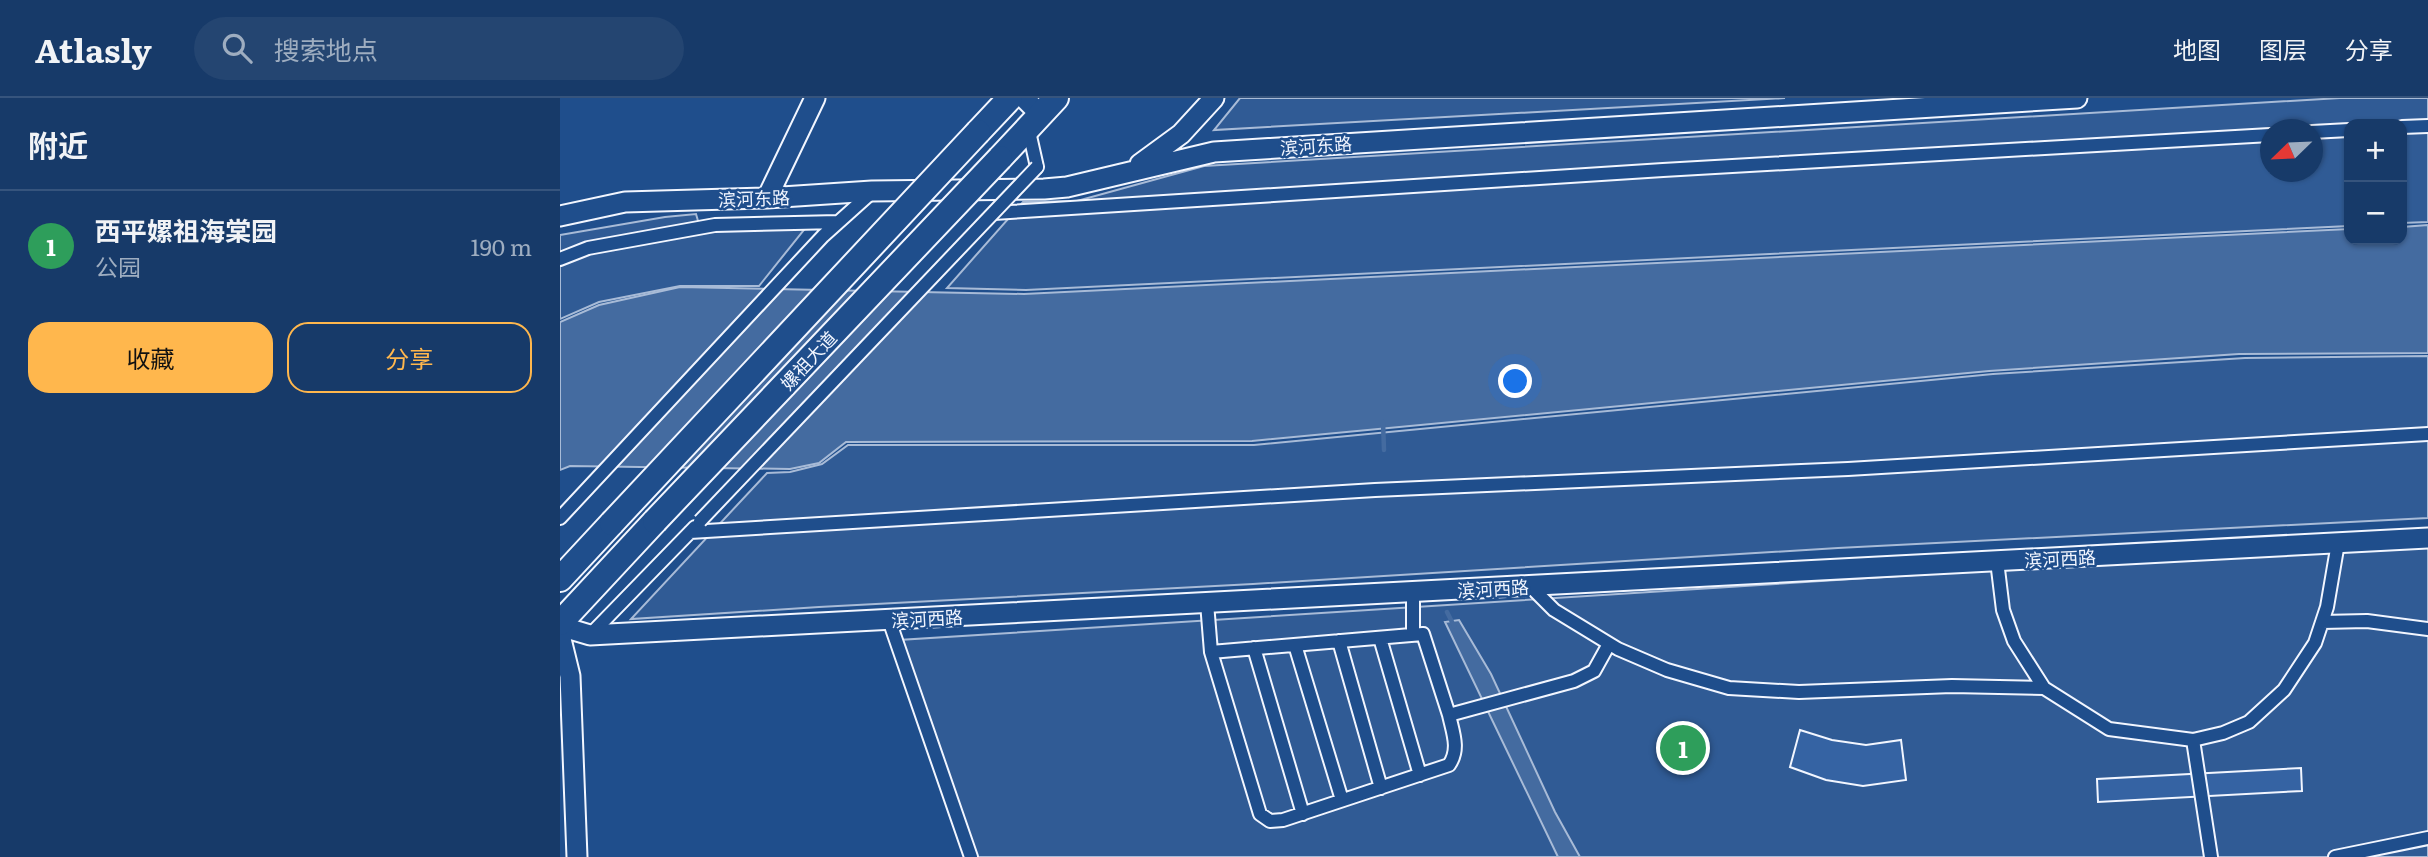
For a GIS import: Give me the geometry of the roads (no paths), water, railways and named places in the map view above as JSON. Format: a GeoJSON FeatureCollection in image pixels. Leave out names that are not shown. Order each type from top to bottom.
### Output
{"type":"FeatureCollection","features":[{"type":"Feature","properties":{"kind":"highway","name":"嫘祖大道"},"geometry":{"type":"LineString","coordinates":[[560,579],[1010,98]]}},
{"type":"Feature","properties":{"kind":"highway","name":"嫘祖大道"},"geometry":{"type":"LineString","coordinates":[[560,624],[1000,158],[1037,109]]}},
{"type":"Feature","properties":{"kind":"street"},"geometry":{"type":"LineString","coordinates":[[766,198],[815,98]]}},
{"type":"Feature","properties":{"kind":"street"},"geometry":{"type":"LineString","coordinates":[[1134,169],[1181,134],[1214,98]]}},
{"type":"Feature","properties":{"kind":"street","name":"滨河东路"},"geometry":{"type":"LineString","coordinates":[[560,216],[625,202],[766,198],[872,191],[1067,187],[1214,152],[2077,98]]}},
{"type":"Feature","properties":{"kind":"street"},"geometry":{"type":"LineString","coordinates":[[590,635],[1037,167],[1037,109]]}},
{"type":"Feature","properties":{"kind":"street"},"geometry":{"type":"LineString","coordinates":[[2407,127],[2428,126]]}},
{"type":"Feature","properties":{"kind":"street"},"geometry":{"type":"LineString","coordinates":[[2323,131],[2344,130]]}},
{"type":"Feature","properties":{"kind":"street"},"geometry":{"type":"LineString","coordinates":[[994,213],[2260,136]]}},
{"type":"Feature","properties":{"kind":"street"},"geometry":{"type":"LineString","coordinates":[[560,517],[823,236],[872,191]]}},
{"type":"Feature","properties":{"kind":"street"},"geometry":{"type":"LineString","coordinates":[[560,259],[588,248],[715,225],[838,222]]}},
{"type":"Feature","properties":{"kind":"street"},"geometry":{"type":"LineString","coordinates":[[690,531],[1375,490],[1848,469],[2428,434]]}},
{"type":"Feature","properties":{"kind":"street","name":"滨河西路"},"geometry":{"type":"LineString","coordinates":[[560,624],[590,635],[2428,538]]}},
{"type":"Feature","properties":{"kind":"street"},"geometry":{"type":"LineString","coordinates":[[1997,561],[2003,610],[2014,641],[2044,688],[2109,729],[2193,740],[2223,733],[2249,722],[2284,690],[2315,643],[2327,607],[2337,543]]}},
{"type":"Feature","properties":{"kind":"street"},"geometry":{"type":"LineString","coordinates":[[1530,586],[1554,610],[1609,644],[1667,670],[1729,688],[1799,692],[1940,686],[2044,688]]}},
{"type":"Feature","properties":{"kind":"street"},"geometry":{"type":"LineString","coordinates":[[1413,592],[1413,635]]}},
{"type":"Feature","properties":{"kind":"street"},"geometry":{"type":"LineString","coordinates":[[1208,603],[1212,652],[1260,814],[1270,821],[1303,814],[1420,775],[1449,765],[1454,758],[1456,746],[1449,715],[1423,634],[1212,652]]}},
{"type":"Feature","properties":{"kind":"street"},"geometry":{"type":"LineString","coordinates":[[888,620],[971,857]]}},
{"type":"Feature","properties":{"kind":"street"},"geometry":{"type":"LineString","coordinates":[[2322,622],[2367,621],[2428,629]]}},
{"type":"Feature","properties":{"kind":"street"},"geometry":{"type":"LineString","coordinates":[[560,635],[570,676],[577,857]]}},
{"type":"Feature","properties":{"kind":"street"},"geometry":{"type":"LineString","coordinates":[[1380,638],[1420,775]]}},
{"type":"Feature","properties":{"kind":"street"},"geometry":{"type":"LineString","coordinates":[[1339,641],[1381,788]]}},
{"type":"Feature","properties":{"kind":"street"},"geometry":{"type":"LineString","coordinates":[[1449,715],[1574,681],[1594,671],[1609,644]]}},
{"type":"Feature","properties":{"kind":"street"},"geometry":{"type":"LineString","coordinates":[[1295,645],[1342,800]]}},
{"type":"Feature","properties":{"kind":"street"},"geometry":{"type":"LineString","coordinates":[[1254,648],[1303,814]]}},
{"type":"Feature","properties":{"kind":"street"},"geometry":{"type":"LineString","coordinates":[[2193,740],[2211,857]]}},
{"type":"Feature","properties":{"kind":"street"},"geometry":{"type":"LineString","coordinates":[[2335,857],[2428,838]]}},
{"type":"Feature","properties":{"kind":"waterway"},"geometry":{"type":"LineString","coordinates":[[1383,422],[1384,450]]}},
{"type":"Feature","properties":{"kind":"waterway"},"geometry":{"type":"LineString","coordinates":[[1447,612],[1454,626]]}},
{"type":"Feature","properties":{"kind":"place","name":"西平嫘祖海棠园"},"geometry":{"type":"Point","coordinates":[1683,748]}}]}
